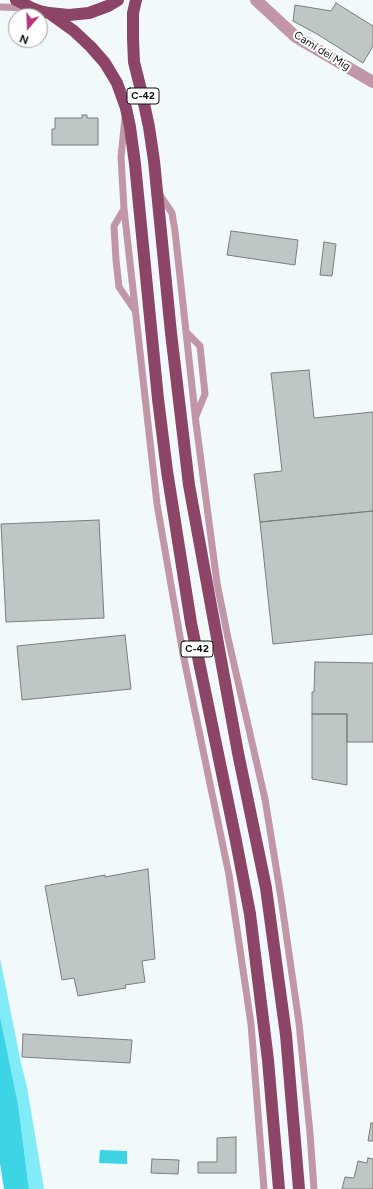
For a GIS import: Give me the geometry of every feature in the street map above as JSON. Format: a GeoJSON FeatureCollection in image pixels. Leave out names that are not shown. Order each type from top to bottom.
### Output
{"type":"FeatureCollection","features":[{"type":"Feature","properties":{"kind":"main road","name":"C-42"},"geometry":{"type":"LineString","coordinates":[[16,0],[32,8]]}},
{"type":"Feature","properties":{"kind":"main road","name":"C-42"},"geometry":{"type":"LineString","coordinates":[[49,13],[69,15],[89,13],[108,6],[118,0]]}},
{"type":"Feature","properties":{"kind":"main road","name":"C-42"},"geometry":{"type":"LineString","coordinates":[[136,0],[133,13],[134,62],[149,127],[189,485],[238,753],[266,888],[286,1034],[299,1189]]}},
{"type":"Feature","properties":{"kind":"main road","name":"C-42"},"geometry":{"type":"LineString","coordinates":[[49,13],[74,31],[105,63],[117,83],[126,108],[130,127],[158,399],[167,471],[192,623],[251,922],[268,1060],[278,1189]]}},
{"type":"Feature","properties":{"kind":"street","name":"Camí del Mig"},"geometry":{"type":"LineString","coordinates":[[256,0],[296,37],[373,82]]}},
{"type":"Feature","properties":{"kind":"lane"},"geometry":{"type":"LineString","coordinates":[[0,7],[32,8]]}},
{"type":"Feature","properties":{"kind":"lane"},"geometry":{"type":"LineString","coordinates":[[126,108],[121,156],[124,209],[157,504],[183,654],[229,875],[251,1024],[264,1189]]}},
{"type":"Feature","properties":{"kind":"lane"},"geometry":{"type":"LineString","coordinates":[[157,192],[172,213],[195,418],[217,583],[265,799],[281,898],[299,1023],[314,1189]]}},
{"type":"Feature","properties":{"kind":"lane"},"geometry":{"type":"LineString","coordinates":[[124,209],[114,226],[119,287],[136,311]]}},
{"type":"Feature","properties":{"kind":"lane"},"geometry":{"type":"LineString","coordinates":[[186,332],[200,346],[205,394],[195,418]]}},
{"type":"Feature","properties":{"kind":"shaded area"},"geometry":{"type":"Polygon","coordinates":[[[0,958],[27,1087],[44,1189],[29,1189],[18,1104],[0,1016],[0,958]]]}},
{"type":"Feature","properties":{"kind":"shaded area"},"geometry":{"type":"Polygon","coordinates":[[[0,1016],[18,1104],[29,1189],[4,1189],[0,1163],[0,1016]]]}},
{"type":"Feature","properties":{"kind":"shaded area"},"geometry":{"type":"Polygon","coordinates":[[[100,1150],[127,1151],[127,1164],[99,1163],[100,1150]]]}},
{"type":"Feature","properties":{"kind":"building"},"geometry":{"type":"Polygon","coordinates":[[[336,3],[373,26],[373,46],[363,63],[317,34],[293,21],[295,5],[331,11],[336,3]]]}},
{"type":"Feature","properties":{"kind":"building"},"geometry":{"type":"Polygon","coordinates":[[[82,115],[87,115],[87,118],[98,118],[98,145],[52,145],[52,129],[55,129],[55,118],[82,118],[82,115]]]}},
{"type":"Feature","properties":{"kind":"building"},"geometry":{"type":"Polygon","coordinates":[[[231,231],[298,240],[295,265],[227,255],[231,231]]]}},
{"type":"Feature","properties":{"kind":"building"},"geometry":{"type":"Polygon","coordinates":[[[324,242],[336,244],[332,276],[320,275],[324,242]]]}},
{"type":"Feature","properties":{"kind":"building"},"geometry":{"type":"Polygon","coordinates":[[[309,370],[314,418],[373,412],[373,511],[260,522],[254,474],[282,471],[271,373],[309,370]]]}},
{"type":"Feature","properties":{"kind":"building"},"geometry":{"type":"Polygon","coordinates":[[[373,511],[373,634],[273,644],[260,522],[373,511]]]}},
{"type":"Feature","properties":{"kind":"building"},"geometry":{"type":"Polygon","coordinates":[[[99,520],[104,618],[6,622],[1,524],[99,520]]]}},
{"type":"Feature","properties":{"kind":"building"},"geometry":{"type":"Polygon","coordinates":[[[125,635],[131,689],[22,700],[17,646],[125,635]]]}},
{"type":"Feature","properties":{"kind":"building"},"geometry":{"type":"Polygon","coordinates":[[[315,662],[373,663],[373,742],[347,742],[347,714],[312,714],[312,692],[314,692],[315,662]]]}},
{"type":"Feature","properties":{"kind":"building"},"geometry":{"type":"Polygon","coordinates":[[[312,714],[347,714],[347,785],[312,779],[312,714]]]}},
{"type":"Feature","properties":{"kind":"building"},"geometry":{"type":"Polygon","coordinates":[[[148,869],[155,959],[142,961],[145,982],[125,985],[126,988],[78,996],[74,978],[62,980],[45,886],[148,869]]]}},
{"type":"Feature","properties":{"kind":"building"},"geometry":{"type":"Polygon","coordinates":[[[23,1034],[132,1040],[130,1063],[22,1057],[23,1034]]]}},
{"type":"Feature","properties":{"kind":"building"},"geometry":{"type":"Polygon","coordinates":[[[371,1123],[373,1123],[373,1141],[368,1141],[371,1123]]]}},
{"type":"Feature","properties":{"kind":"building"},"geometry":{"type":"Polygon","coordinates":[[[236,1137],[236,1173],[198,1173],[198,1162],[217,1162],[217,1138],[236,1137]]]}},
{"type":"Feature","properties":{"kind":"building"},"geometry":{"type":"Polygon","coordinates":[[[368,1158],[373,1159],[373,1189],[342,1189],[345,1177],[354,1178],[358,1161],[367,1163],[368,1158]]]}},
{"type":"Feature","properties":{"kind":"building"},"geometry":{"type":"Polygon","coordinates":[[[152,1159],[179,1160],[178,1174],[151,1173],[152,1159]]]}}]}
